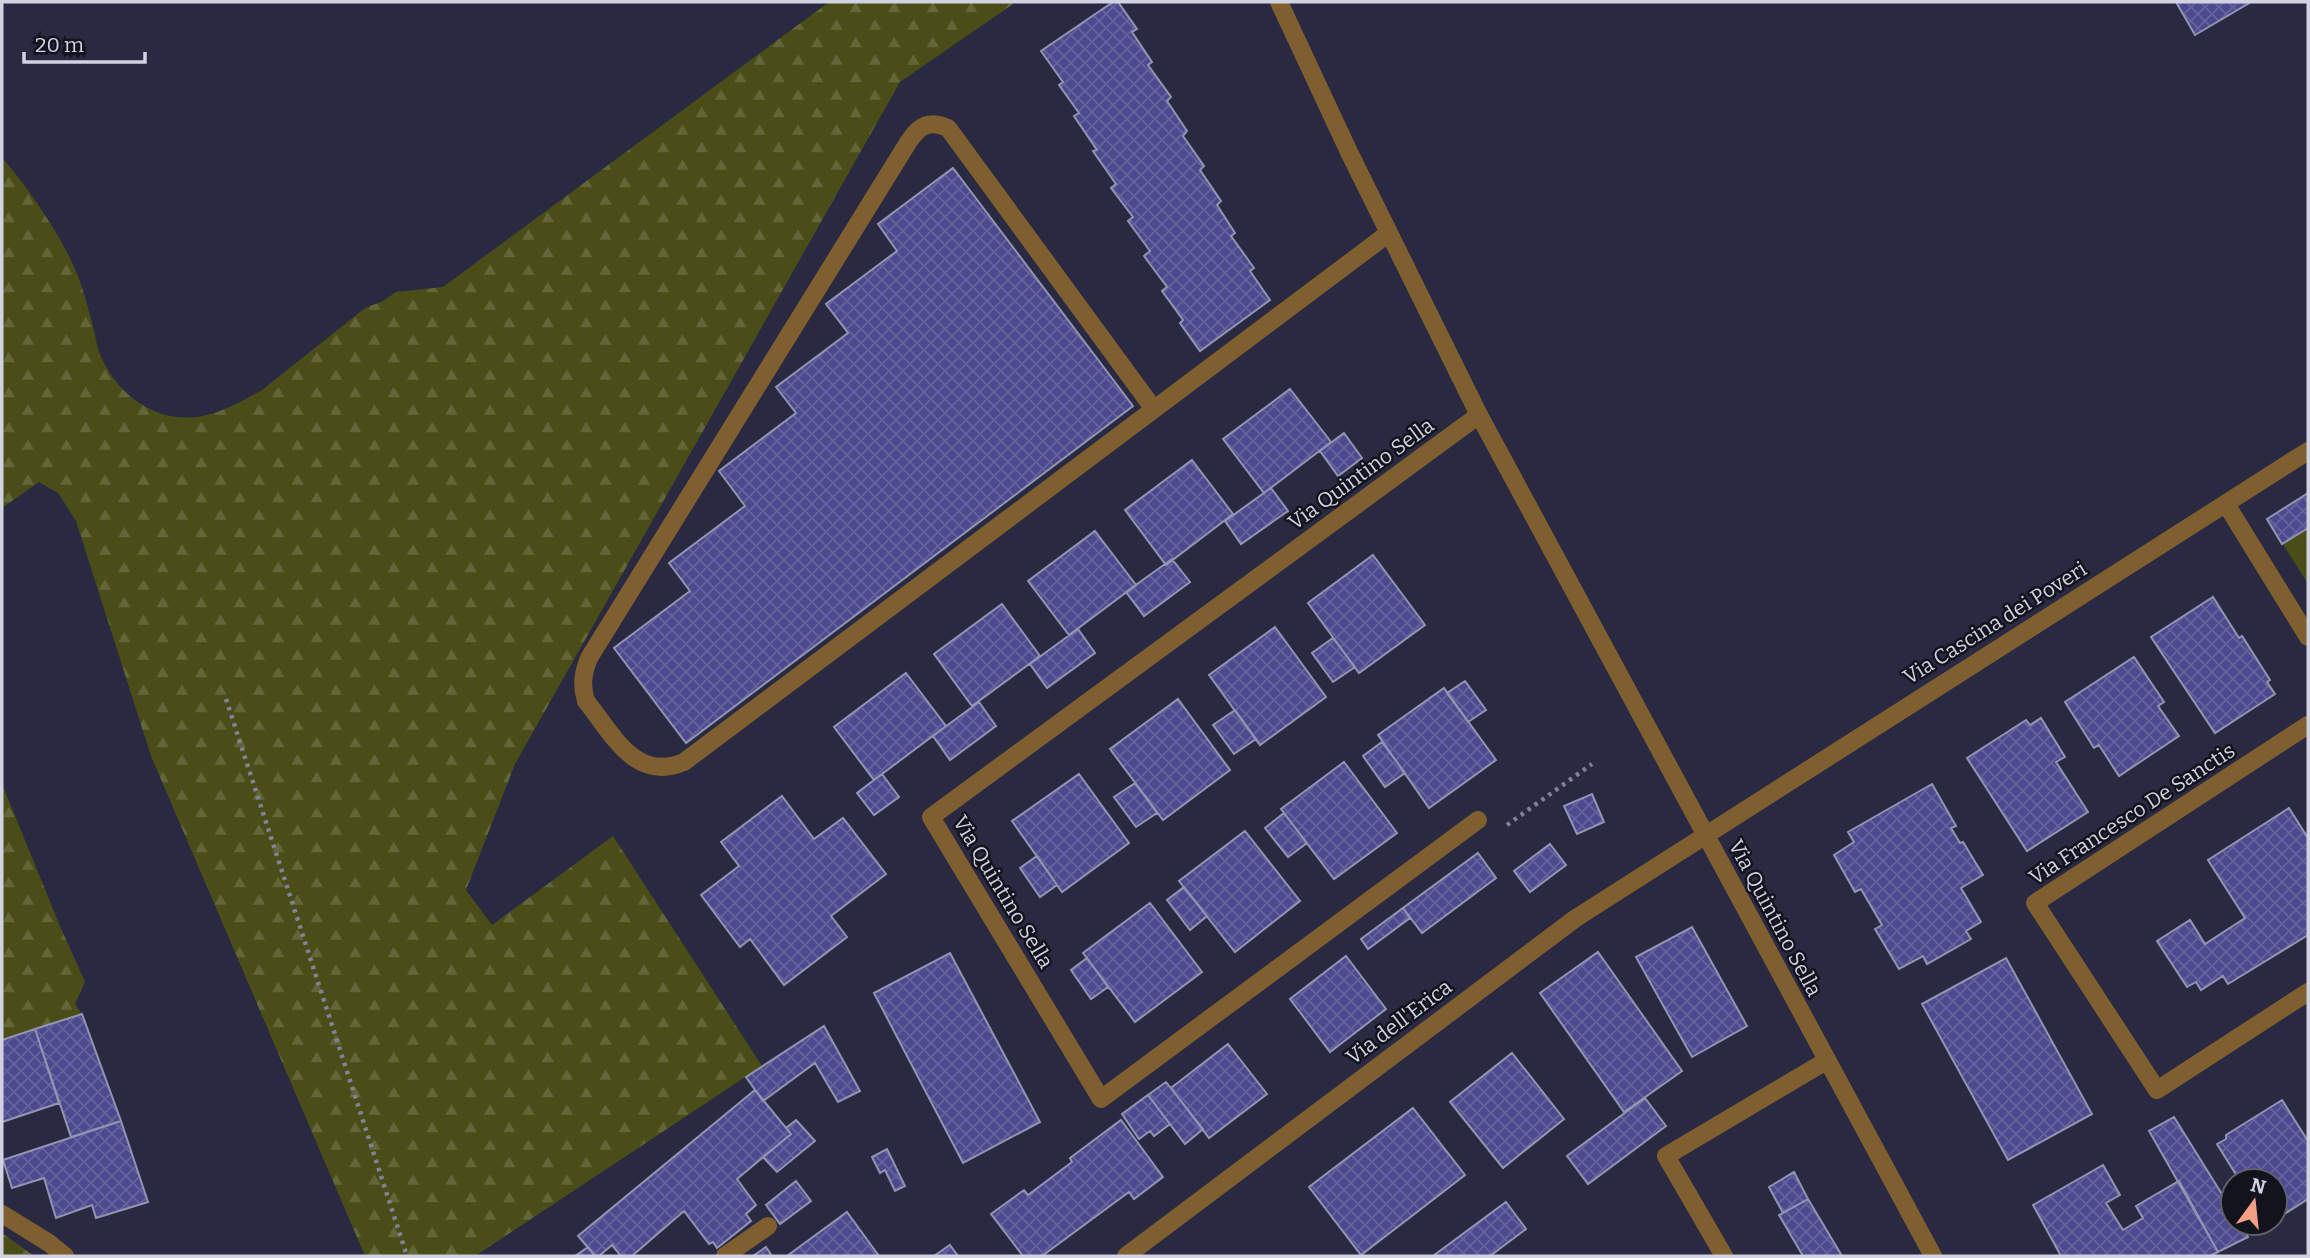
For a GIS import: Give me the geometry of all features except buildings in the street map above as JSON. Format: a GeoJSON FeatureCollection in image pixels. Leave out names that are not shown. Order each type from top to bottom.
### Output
{"type":"FeatureCollection","features":[{"type":"Feature","properties":{"kind":"street","name":"Via Quintino Sella"},"geometry":{"type":"LineString","coordinates":[[1279,2],[1479,415],[1933,1256]]}},
{"type":"Feature","properties":{"kind":"street"},"geometry":{"type":"LineString","coordinates":[[1153,408],[948,128],[940,124],[924,124],[909,141],[589,658],[583,674],[582,688],[586,701],[637,762],[652,767],[670,768],[684,762],[1389,233]]}},
{"type":"Feature","properties":{"kind":"street","name":"Via Quintino Sella"},"geometry":{"type":"LineString","coordinates":[[1478,820],[1101,1099],[931,817],[1479,415]]}},
{"type":"Feature","properties":{"kind":"street","name":"Via Cascina dei Poveri"},"geometry":{"type":"LineString","coordinates":[[1705,834],[2308,451]]}},
{"type":"Feature","properties":{"kind":"street"},"geometry":{"type":"LineString","coordinates":[[2226,504],[2308,637]]}},
{"type":"Feature","properties":{"kind":"street","name":"Via Francesco De Sanctis"},"geometry":{"type":"LineString","coordinates":[[2308,725],[2035,903],[2157,1090],[2308,992]]}},
{"type":"Feature","properties":{"kind":"street","name":"Via dell'Erica"},"geometry":{"type":"LineString","coordinates":[[1126,1256],[1576,918],[1705,834]]}},
{"type":"Feature","properties":{"kind":"street"},"geometry":{"type":"LineString","coordinates":[[1724,1256],[1666,1156],[1826,1061]]}},
{"type":"Feature","properties":{"kind":"street"},"geometry":{"type":"LineString","coordinates":[[2,1214],[65,1256]]}},
{"type":"Feature","properties":{"kind":"street"},"geometry":{"type":"LineString","coordinates":[[725,1256],[768,1226]]}},
{"type":"Feature","properties":{"kind":"path"},"geometry":{"type":"LineString","coordinates":[[226,699],[407,1256]]}},
{"type":"Feature","properties":{"kind":"path"},"geometry":{"type":"LineString","coordinates":[[1478,820],[1501,830],[1592,764]]}},
{"type":"Feature","properties":{"kind":"green space"},"geometry":{"type":"Polygon","coordinates":[[[829,2],[1016,2],[900,82],[515,764],[466,890],[492,925],[613,836],[762,1066],[475,1256],[365,1256],[151,756],[76,521],[58,493],[39,482],[2,508],[2,158],[30,193],[65,248],[81,284],[99,352],[116,381],[139,403],[153,411],[185,418],[203,416],[226,409],[262,390],[365,308],[396,292],[443,287],[829,2]]]}},
{"type":"Feature","properties":{"kind":"green space"},"geometry":{"type":"Polygon","coordinates":[[[2308,493],[2308,584],[2267,519],[2308,493]]]}},
{"type":"Feature","properties":{"kind":"green space"},"geometry":{"type":"Polygon","coordinates":[[[2,784],[85,982],[75,1004],[82,1014],[2,1040],[2,784]]]}},
{"type":"Feature","properties":{"kind":"green space"},"geometry":{"type":"Polygon","coordinates":[[[2,1233],[34,1256],[2,1256],[2,1233]]]}}]}
